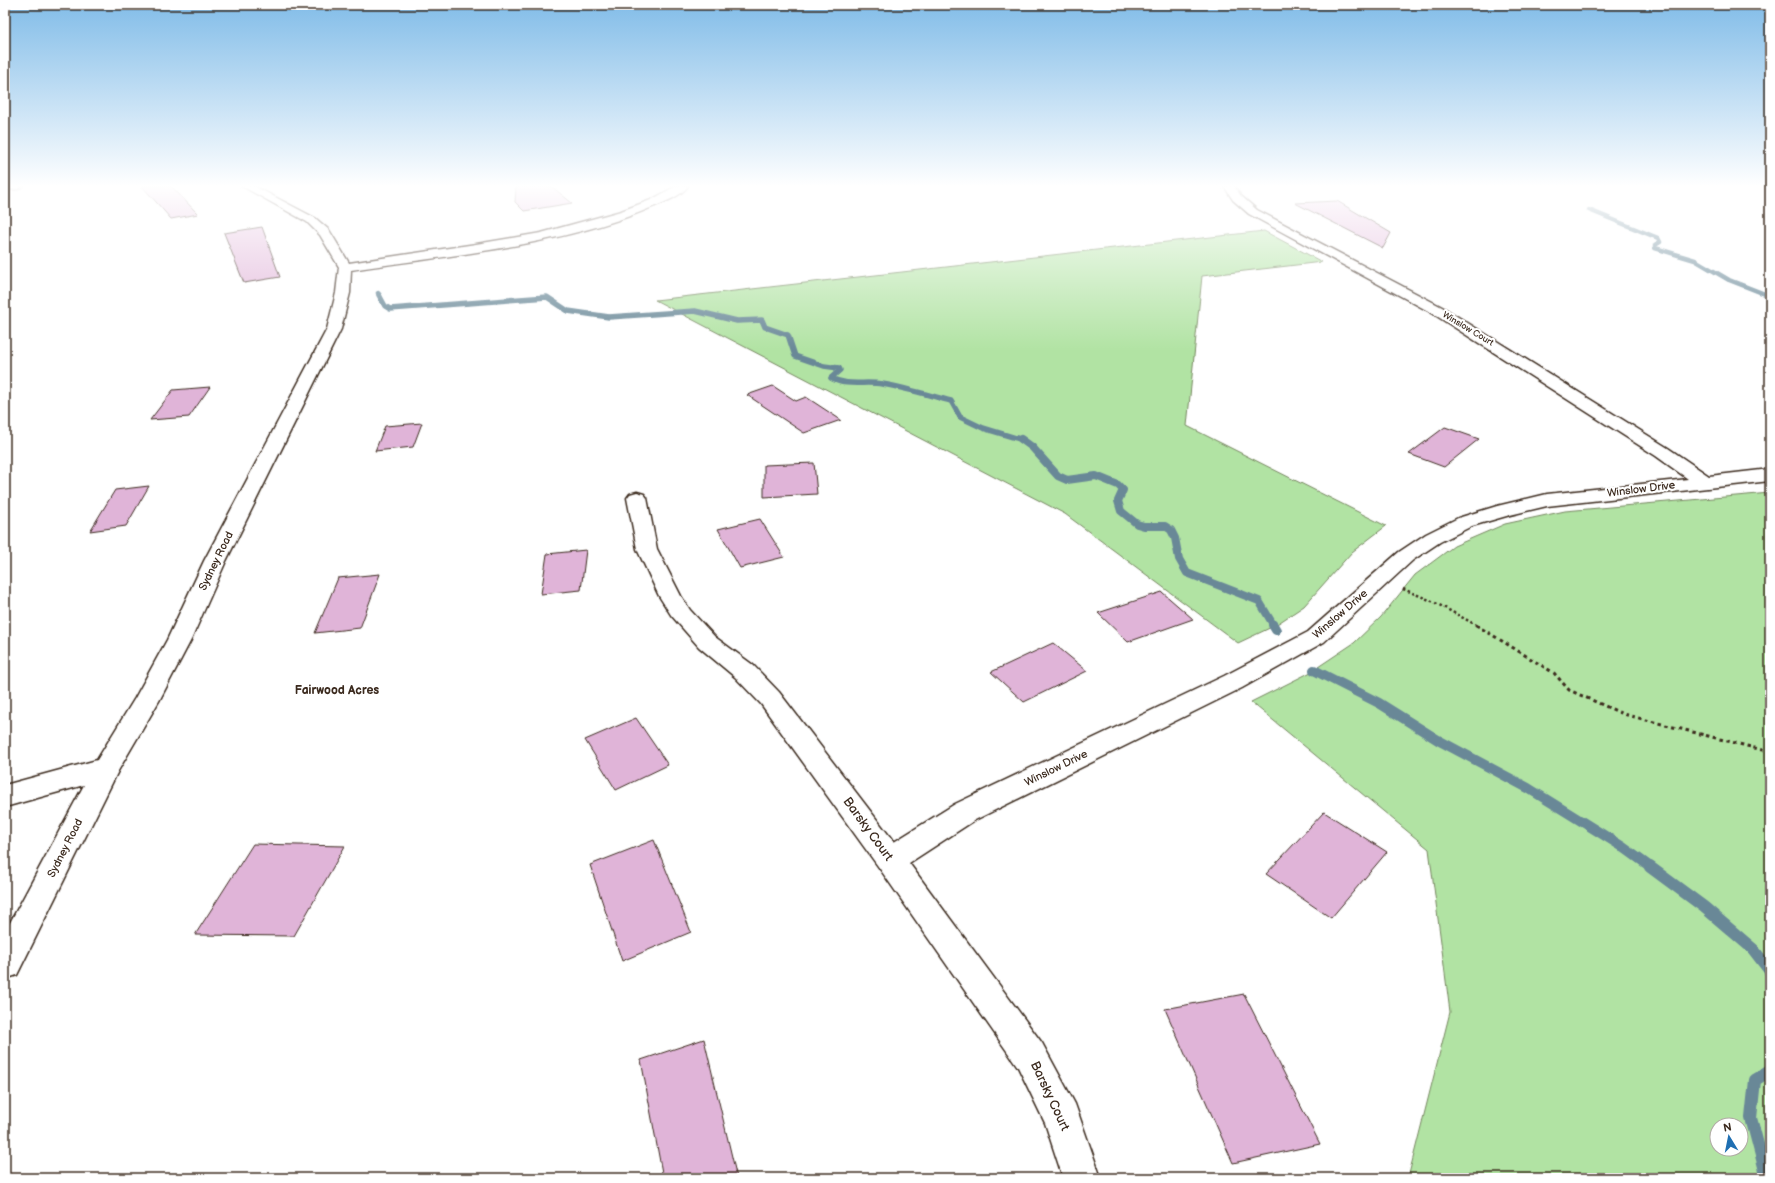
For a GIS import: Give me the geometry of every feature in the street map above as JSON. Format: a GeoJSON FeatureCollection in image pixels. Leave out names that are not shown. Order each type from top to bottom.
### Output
{"type":"FeatureCollection","features":[{"type":"Feature","properties":{"kind":"street"},"geometry":{"type":"LineString","coordinates":[[330,241],[345,268],[519,241]]}},
{"type":"Feature","properties":{"kind":"street","name":"Winslow Court"},"geometry":{"type":"LineString","coordinates":[[1308,241],[1444,314],[1656,448],[1704,482]]}},
{"type":"Feature","properties":{"kind":"street","name":"Sydney Road"},"geometry":{"type":"LineString","coordinates":[[5,964],[106,768],[146,701],[179,640],[215,561],[334,329],[343,293],[345,268]]}},
{"type":"Feature","properties":{"kind":"street","name":"Winslow Drive"},"geometry":{"type":"LineString","coordinates":[[890,860],[965,812],[1233,682],[1316,637],[1406,556],[1433,538],[1465,522],[1504,510],[1547,500],[1770,475]]}},
{"type":"Feature","properties":{"kind":"street","name":"Barsky Court"},"geometry":{"type":"LineString","coordinates":[[637,498],[646,549],[670,596],[682,615],[707,642],[744,671],[770,698],[890,860],[1030,1055],[1062,1117],[1082,1178]]}},
{"type":"Feature","properties":{"kind":"street"},"geometry":{"type":"LineString","coordinates":[[5,796],[106,768]]}},
{"type":"Feature","properties":{"kind":"path"},"geometry":{"type":"LineString","coordinates":[[1380,579],[1432,601],[1494,635],[1554,673],[1569,690],[1623,714],[1770,752]]}},
{"type":"Feature","properties":{"kind":"green space"},"geometry":{"type":"Polygon","coordinates":[[[1174,241],[1283,241],[1322,262],[1202,276],[1187,426],[1386,526],[1352,552],[1304,606],[1274,626],[1238,643],[1065,514],[655,300],[1174,241]]]}},
{"type":"Feature","properties":{"kind":"green space"},"geometry":{"type":"Polygon","coordinates":[[[1770,493],[1770,1178],[1408,1178],[1450,1012],[1429,849],[1251,702],[1309,673],[1354,643],[1381,617],[1415,575],[1454,546],[1505,524],[1565,511],[1770,493]]]}},
{"type":"Feature","properties":{"kind":"building"},"geometry":{"type":"Polygon","coordinates":[[[227,241],[267,241],[280,277],[244,283],[227,241]]]}},
{"type":"Feature","properties":{"kind":"building"},"geometry":{"type":"Polygon","coordinates":[[[1370,241],[1387,241],[1383,248],[1370,241]]]}},
{"type":"Feature","properties":{"kind":"building"},"geometry":{"type":"Polygon","coordinates":[[[773,386],[796,401],[806,397],[841,420],[804,433],[747,395],[773,386]]]}},
{"type":"Feature","properties":{"kind":"building"},"geometry":{"type":"Polygon","coordinates":[[[210,387],[189,417],[150,420],[173,390],[210,387]]]}},
{"type":"Feature","properties":{"kind":"building"},"geometry":{"type":"Polygon","coordinates":[[[422,423],[413,447],[375,451],[385,426],[422,423]]]}},
{"type":"Feature","properties":{"kind":"building"},"geometry":{"type":"Polygon","coordinates":[[[1445,427],[1479,439],[1444,467],[1409,454],[1445,427]]]}},
{"type":"Feature","properties":{"kind":"building"},"geometry":{"type":"Polygon","coordinates":[[[814,463],[817,494],[764,497],[764,465],[814,463]]]}},
{"type":"Feature","properties":{"kind":"building"},"geometry":{"type":"Polygon","coordinates":[[[149,486],[126,526],[90,531],[115,490],[149,486]]]}},
{"type":"Feature","properties":{"kind":"building"},"geometry":{"type":"Polygon","coordinates":[[[760,519],[784,557],[740,568],[718,529],[760,519]]]}},
{"type":"Feature","properties":{"kind":"building"},"geometry":{"type":"Polygon","coordinates":[[[586,550],[581,590],[541,594],[547,554],[586,550]]]}},
{"type":"Feature","properties":{"kind":"building"},"geometry":{"type":"Polygon","coordinates":[[[380,574],[360,628],[315,633],[338,578],[380,574]]]}},
{"type":"Feature","properties":{"kind":"building"},"geometry":{"type":"Polygon","coordinates":[[[1162,592],[1193,619],[1128,642],[1098,613],[1162,592]]]}},
{"type":"Feature","properties":{"kind":"building"},"geometry":{"type":"Polygon","coordinates":[[[1053,643],[1087,671],[1024,702],[991,672],[1053,643]]]}},
{"type":"Feature","properties":{"kind":"building"},"geometry":{"type":"Polygon","coordinates":[[[636,718],[668,765],[616,790],[585,740],[636,718]]]}},
{"type":"Feature","properties":{"kind":"building"},"geometry":{"type":"Polygon","coordinates":[[[1324,812],[1387,852],[1331,918],[1266,874],[1324,812]]]}},
{"type":"Feature","properties":{"kind":"building"},"geometry":{"type":"Polygon","coordinates":[[[654,840],[691,932],[622,961],[590,865],[654,840]]]}},
{"type":"Feature","properties":{"kind":"building"},"geometry":{"type":"Polygon","coordinates":[[[253,844],[345,846],[294,936],[195,935],[253,844]]]}},
{"type":"Feature","properties":{"kind":"building"},"geometry":{"type":"Polygon","coordinates":[[[1244,994],[1320,1144],[1233,1163],[1165,1009],[1244,994]]]}},
{"type":"Feature","properties":{"kind":"building"},"geometry":{"type":"Polygon","coordinates":[[[704,1039],[737,1178],[663,1178],[641,1060],[704,1039]]]}},
{"type":"Feature","properties":{"kind":"waterway"},"geometry":{"type":"LineString","coordinates":[[1660,241],[1655,245],[1655,248],[1695,260],[1729,280],[1770,296],[1769,295]]}},
{"type":"Feature","properties":{"kind":"waterway"},"geometry":{"type":"LineString","coordinates":[[379,295],[385,306],[390,309],[547,297],[568,311],[609,317],[695,311],[737,321],[762,320],[765,327],[788,335],[795,356],[824,366],[839,368],[840,370],[831,378],[837,381],[876,383],[951,401],[960,417],[983,428],[1022,440]]}},
{"type":"Feature","properties":{"kind":"waterway"},"geometry":{"type":"LineString","coordinates":[[1022,440],[1032,447],[1058,476],[1067,480],[1096,476],[1118,485],[1123,490],[1118,501],[1121,511],[1137,524],[1144,526],[1165,526],[1171,530],[1175,538],[1179,559],[1187,573],[1259,601],[1274,626]]}},
{"type":"Feature","properties":{"kind":"waterway"},"geometry":{"type":"LineString","coordinates":[[1273,625],[1276,630]]}},
{"type":"Feature","properties":{"kind":"waterway"},"geometry":{"type":"LineString","coordinates":[[1314,670],[1379,703],[1438,740],[1528,788],[1623,847],[1652,868]]}},
{"type":"Feature","properties":{"kind":"waterway"},"geometry":{"type":"LineString","coordinates":[[1650,867],[1704,907],[1753,949],[1770,971]]}},
{"type":"Feature","properties":{"kind":"waterway"},"geometry":{"type":"LineString","coordinates":[[1767,1178],[1751,1118],[1755,1080],[1770,1071]]}},
{"type":"Feature","properties":{"kind":"district","name":"Fairwood Acres"},"geometry":{"type":"Point","coordinates":[337,690]}}]}
